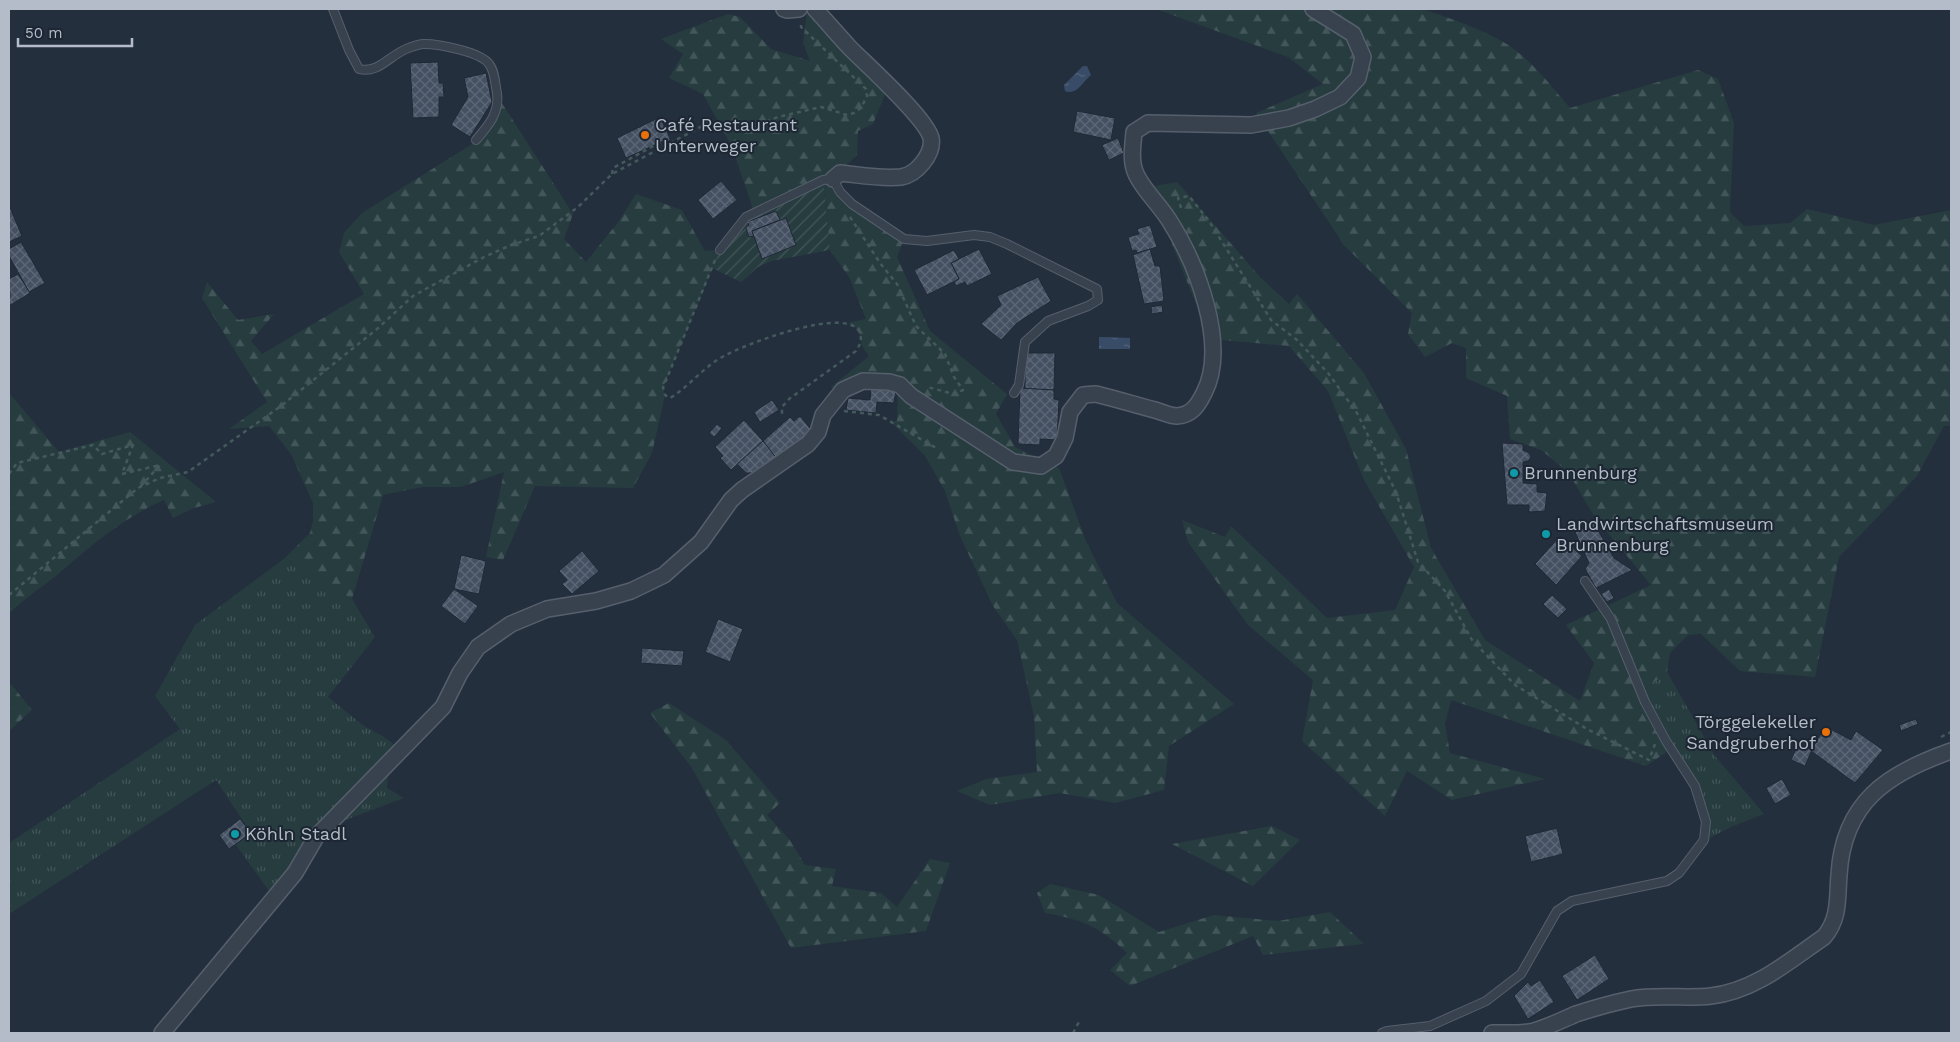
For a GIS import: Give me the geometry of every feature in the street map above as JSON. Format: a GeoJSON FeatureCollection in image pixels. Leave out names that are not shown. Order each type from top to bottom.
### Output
{"type":"FeatureCollection","features":[{"type":"Feature","properties":{"kind":"street"},"geometry":{"type":"LineString","coordinates":[[815,9],[849,47],[921,120],[931,138],[931,151],[920,166],[904,177],[889,178],[840,173],[828,180]]}},
{"type":"Feature","properties":{"kind":"street"},"geometry":{"type":"LineString","coordinates":[[162,1033],[295,873],[316,837],[443,707],[460,673],[478,647],[511,624],[547,609],[596,602],[631,591],[664,575],[700,542],[731,500],[742,490],[808,444],[818,432],[823,415],[843,390],[863,381],[889,382],[900,385],[911,396],[1013,462],[1041,466],[1056,456],[1065,438],[1070,412],[1083,395],[1096,394],[1176,416],[1190,413],[1199,403],[1209,383],[1213,346],[1212,331],[1201,286],[1188,252],[1168,218],[1148,193],[1135,172],[1132,154],[1134,132],[1148,123],[1251,125],[1289,118],[1315,109],[1340,97],[1358,78],[1363,57],[1353,34],[1313,9]]}},
{"type":"Feature","properties":{"kind":"street"},"geometry":{"type":"LineString","coordinates":[[1492,1033],[1534,1031],[1579,1013],[1632,999],[1697,997],[1729,993],[1747,988],[1764,978],[1824,936],[1831,928],[1836,918],[1839,867],[1843,846],[1852,820],[1870,795],[1899,774],[1926,760],[1951,751]]}},
{"type":"Feature","properties":{"kind":"lane"},"geometry":{"type":"LineString","coordinates":[[333,9],[349,50],[359,69],[367,71],[383,64],[404,50],[423,44],[461,49],[488,62],[492,68],[497,96],[497,110],[491,122],[476,140]]}},
{"type":"Feature","properties":{"kind":"lane"},"geometry":{"type":"LineString","coordinates":[[720,250],[746,216],[828,180],[852,204],[904,239],[927,241],[974,235],[990,237],[1097,289],[1098,300],[1088,306],[1048,321],[1024,342],[1019,385],[1014,393]]}},
{"type":"Feature","properties":{"kind":"lane"},"geometry":{"type":"LineString","coordinates":[[1382,1033],[1430,1026],[1486,1001],[1521,974],[1557,911],[1572,901],[1667,881],[1679,873],[1704,840],[1706,822],[1695,786],[1666,741],[1645,702],[1612,619],[1586,581]]}},
{"type":"Feature","properties":{"kind":"path"},"geometry":{"type":"LineString","coordinates":[[138,488],[160,478],[188,472],[281,406],[377,329],[413,296],[484,257],[510,245],[539,236],[578,208],[612,174],[710,122],[734,129],[748,129],[778,118],[821,107],[847,115],[861,108],[867,96],[864,85],[801,27],[794,9]]}},
{"type":"Feature","properties":{"kind":"path"},"geometry":{"type":"LineString","coordinates":[[612,174],[612,168],[671,137]]}},
{"type":"Feature","properties":{"kind":"path"},"geometry":{"type":"LineString","coordinates":[[1184,215],[1178,198],[1189,196],[1209,221],[1271,320],[1297,340],[1328,373],[1357,413],[1396,492],[1418,562],[1445,591],[1472,640],[1515,685],[1587,729],[1649,760],[1655,744]]}},
{"type":"Feature","properties":{"kind":"path"},"geometry":{"type":"LineString","coordinates":[[848,214],[880,263],[897,284],[916,326],[945,354],[954,377],[964,390],[954,394],[910,382],[900,385]]}},
{"type":"Feature","properties":{"kind":"path"},"geometry":{"type":"LineString","coordinates":[[720,250],[663,388],[665,395],[670,398],[685,389],[696,376],[724,356],[772,336],[814,325],[839,322],[848,323],[858,329],[861,336],[856,350],[789,399],[782,408],[782,414]]}},
{"type":"Feature","properties":{"kind":"path"},"geometry":{"type":"LineString","coordinates":[[823,415],[840,410],[878,415],[938,449]]}},
{"type":"Feature","properties":{"kind":"path"},"geometry":{"type":"LineString","coordinates":[[9,474],[17,463],[42,455],[63,453],[93,445],[102,454],[133,445],[122,474],[160,465],[138,488],[9,595]]}},
{"type":"Feature","properties":{"kind":"path"},"geometry":{"type":"LineString","coordinates":[[1073,1033],[1079,1022]]}},
{"type":"Feature","properties":{"kind":"green space"},"geometry":{"type":"Polygon","coordinates":[[[1156,9],[1423,9],[1476,28],[1514,49],[1532,65],[1570,108],[1698,70],[1718,79],[1734,123],[1730,212],[1744,226],[1790,223],[1807,209],[1874,225],[1951,210],[1951,426],[1944,426],[1917,476],[1839,557],[1815,677],[1740,671],[1701,634],[1688,635],[1670,653],[1667,672],[1641,693],[1671,749],[1646,766],[1451,700],[1445,724],[1450,753],[1545,779],[1452,800],[1407,771],[1385,816],[1302,741],[1313,680],[1248,625],[1188,542],[1182,520],[1225,537],[1231,526],[1327,618],[1395,610],[1414,567],[1364,480],[1328,391],[1289,346],[1210,339],[1149,187],[1177,182],[1261,278],[1289,304],[1297,294],[1364,373],[1406,449],[1431,548],[1485,640],[1580,701],[1594,663],[1566,625],[1651,585],[1594,516],[1568,472],[1541,450],[1510,439],[1507,396],[1466,378],[1466,348],[1452,343],[1425,357],[1408,334],[1412,313],[1344,245],[1256,113],[1323,84],[1288,57],[1156,9]]]}},
{"type":"Feature","properties":{"kind":"green space"},"geometry":{"type":"Polygon","coordinates":[[[807,12],[886,92],[873,124],[858,131],[857,155],[833,178],[823,179],[753,209],[732,147],[703,94],[669,78],[683,54],[661,39],[728,14],[740,17],[771,49],[810,61],[803,43],[807,12]]]}},
{"type":"Feature","properties":{"kind":"green space"},"geometry":{"type":"Polygon","coordinates":[[[498,97],[573,214],[564,239],[586,262],[619,221],[636,194],[682,210],[705,251],[720,250],[663,388],[665,395],[652,453],[633,488],[535,486],[503,560],[486,557],[504,472],[461,487],[422,487],[383,495],[352,599],[285,558],[310,533],[313,521],[313,503],[291,454],[269,426],[229,429],[267,402],[202,298],[207,282],[238,320],[274,314],[251,341],[262,354],[364,294],[339,252],[344,233],[362,213],[477,141],[492,122],[498,97]]]}},
{"type":"Feature","properties":{"kind":"green space"},"geometry":{"type":"Polygon","coordinates":[[[833,179],[840,192],[904,239],[897,257],[930,331],[1007,394],[996,414],[1015,447],[1059,468],[1086,541],[1117,603],[1234,704],[1169,746],[1164,790],[1115,803],[1060,793],[990,805],[957,791],[986,779],[1037,772],[1034,716],[1017,640],[993,606],[960,536],[945,491],[925,456],[891,422],[897,421],[898,389],[889,381],[840,394],[831,387],[869,356],[862,345],[858,330],[848,323],[866,319],[849,277],[830,250],[823,180],[833,179]]]}},
{"type":"Feature","properties":{"kind":"green space"},"geometry":{"type":"Polygon","coordinates":[[[823,180],[830,250],[771,261],[758,267],[741,282],[712,268],[720,250],[746,217],[823,180]]]}},
{"type":"Feature","properties":{"kind":"green space"},"geometry":{"type":"Polygon","coordinates":[[[9,393],[59,452],[130,432],[216,502],[194,508],[173,518],[164,500],[134,515],[107,533],[26,598],[9,614],[9,393]]]}},
{"type":"Feature","properties":{"kind":"green space"},"geometry":{"type":"Polygon","coordinates":[[[285,558],[352,599],[375,637],[328,697],[364,726],[400,749],[390,767],[387,788],[404,798],[348,819],[317,837],[274,898],[236,845],[251,833],[216,780],[9,914],[9,843],[180,729],[155,696],[195,625],[285,558]]]}},
{"type":"Feature","properties":{"kind":"green space"},"geometry":{"type":"Polygon","coordinates":[[[1667,672],[1715,756],[1764,814],[1731,827],[1704,841],[1706,821],[1695,787],[1641,693],[1667,672]]]}},
{"type":"Feature","properties":{"kind":"green space"},"geometry":{"type":"Polygon","coordinates":[[[11,684],[32,710],[9,731],[9,686],[11,684]]]}},
{"type":"Feature","properties":{"kind":"green space"},"geometry":{"type":"Polygon","coordinates":[[[669,703],[726,740],[780,803],[767,815],[789,839],[805,865],[836,869],[832,886],[881,893],[897,907],[930,859],[950,863],[926,931],[791,948],[692,768],[650,713],[669,703]]]}},
{"type":"Feature","properties":{"kind":"green space"},"geometry":{"type":"Polygon","coordinates":[[[1272,826],[1300,840],[1253,886],[1172,844],[1272,826]]]}},
{"type":"Feature","properties":{"kind":"green space"},"geometry":{"type":"Polygon","coordinates":[[[1050,884],[1099,895],[1159,932],[1214,915],[1278,921],[1330,912],[1364,944],[1263,955],[1253,936],[1130,986],[1110,970],[1127,953],[1108,936],[1090,925],[1070,918],[1045,913],[1037,893],[1050,884]]]}},
{"type":"Feature","properties":{"kind":"water"},"geometry":{"type":"Polygon","coordinates":[[[1083,66],[1087,66],[1091,75],[1073,92],[1065,91],[1064,85],[1083,66]]]}},
{"type":"Feature","properties":{"kind":"water"},"geometry":{"type":"Polygon","coordinates":[[[1099,337],[1130,338],[1130,349],[1099,349],[1099,337]]]}},
{"type":"Feature","properties":{"kind":"building"},"geometry":{"type":"Polygon","coordinates":[[[438,62],[439,83],[443,83],[444,97],[439,97],[439,117],[413,118],[410,63],[438,62]]]}},
{"type":"Feature","properties":{"kind":"building"},"geometry":{"type":"Polygon","coordinates":[[[486,73],[492,102],[470,137],[451,125],[468,97],[464,78],[486,73]]]}},
{"type":"Feature","properties":{"kind":"building"},"geometry":{"type":"Polygon","coordinates":[[[1077,111],[1115,118],[1111,140],[1073,132],[1077,111]]]}},
{"type":"Feature","properties":{"kind":"building"},"geometry":{"type":"Polygon","coordinates":[[[660,117],[670,138],[626,158],[617,138],[660,117]]]}},
{"type":"Feature","properties":{"kind":"building"},"geometry":{"type":"Polygon","coordinates":[[[1118,138],[1124,153],[1109,160],[1102,145],[1118,138]]]}},
{"type":"Feature","properties":{"kind":"building"},"geometry":{"type":"Polygon","coordinates":[[[721,181],[737,200],[713,219],[698,200],[721,181]]]}},
{"type":"Feature","properties":{"kind":"building"},"geometry":{"type":"Polygon","coordinates":[[[9,205],[22,236],[9,242],[9,205]]]}},
{"type":"Feature","properties":{"kind":"building"},"geometry":{"type":"Polygon","coordinates":[[[776,211],[780,220],[752,231],[754,236],[749,237],[746,229],[749,225],[747,222],[776,211]]]}},
{"type":"Feature","properties":{"kind":"building"},"geometry":{"type":"Polygon","coordinates":[[[786,218],[796,245],[762,259],[752,231],[786,218]]]}},
{"type":"Feature","properties":{"kind":"building"},"geometry":{"type":"Polygon","coordinates":[[[1150,225],[1157,247],[1137,253],[1136,250],[1132,251],[1128,237],[1139,234],[1137,229],[1150,225]]]}},
{"type":"Feature","properties":{"kind":"building"},"geometry":{"type":"Polygon","coordinates":[[[21,242],[45,283],[29,292],[9,256],[9,249],[21,242]]]}},
{"type":"Feature","properties":{"kind":"building"},"geometry":{"type":"Polygon","coordinates":[[[979,249],[992,274],[967,286],[965,282],[956,286],[954,281],[959,279],[951,263],[979,249]]]}},
{"type":"Feature","properties":{"kind":"building"},"geometry":{"type":"Polygon","coordinates":[[[1150,249],[1155,266],[1160,266],[1164,301],[1144,304],[1133,255],[1150,249]]]}},
{"type":"Feature","properties":{"kind":"building"},"geometry":{"type":"Polygon","coordinates":[[[954,250],[959,259],[951,263],[959,279],[927,295],[914,270],[954,250]]]}},
{"type":"Feature","properties":{"kind":"building"},"geometry":{"type":"Polygon","coordinates":[[[18,274],[30,293],[9,306],[9,279],[18,274]]]}},
{"type":"Feature","properties":{"kind":"building"},"geometry":{"type":"Polygon","coordinates":[[[1038,277],[1051,301],[1017,323],[1001,340],[981,324],[1001,305],[997,296],[1038,277]]]}},
{"type":"Feature","properties":{"kind":"building"},"geometry":{"type":"Polygon","coordinates":[[[1162,305],[1163,312],[1152,314],[1151,307],[1162,305]]]}},
{"type":"Feature","properties":{"kind":"building"},"geometry":{"type":"Polygon","coordinates":[[[1025,353],[1055,353],[1054,390],[1025,389],[1025,353]]]}},
{"type":"Feature","properties":{"kind":"building"},"geometry":{"type":"Polygon","coordinates":[[[871,388],[896,390],[894,403],[877,402],[876,413],[846,410],[848,398],[870,400],[871,388]]]}},
{"type":"Feature","properties":{"kind":"building"},"geometry":{"type":"Polygon","coordinates":[[[1020,388],[1054,390],[1054,399],[1059,400],[1057,440],[1040,439],[1040,445],[1018,444],[1020,388]]]}},
{"type":"Feature","properties":{"kind":"building"},"geometry":{"type":"Polygon","coordinates":[[[772,400],[779,410],[760,422],[754,412],[772,400]]]}},
{"type":"Feature","properties":{"kind":"building"},"geometry":{"type":"Polygon","coordinates":[[[800,416],[813,432],[780,463],[763,441],[790,417],[794,421],[800,416]]]}},
{"type":"Feature","properties":{"kind":"building"},"geometry":{"type":"Polygon","coordinates":[[[744,420],[763,441],[731,470],[720,458],[723,456],[715,447],[744,420]]]}},
{"type":"Feature","properties":{"kind":"building"},"geometry":{"type":"Polygon","coordinates":[[[717,424],[722,428],[714,437],[709,433],[717,424]]]}},
{"type":"Feature","properties":{"kind":"building"},"geometry":{"type":"Polygon","coordinates":[[[763,441],[777,459],[761,473],[746,473],[737,464],[763,441]]]}},
{"type":"Feature","properties":{"kind":"building","name":"Brunnenburg"},"geometry":{"type":"Polygon","coordinates":[[[1502,443],[1523,444],[1523,450],[1529,453],[1531,457],[1528,461],[1523,462],[1523,483],[1537,484],[1537,492],[1547,493],[1545,511],[1529,512],[1529,505],[1507,505],[1502,443]]]}},
{"type":"Feature","properties":{"kind":"building"},"geometry":{"type":"Polygon","coordinates":[[[1594,523],[1614,558],[1632,570],[1596,588],[1585,569],[1589,563],[1575,532],[1594,523]]]}},
{"type":"Feature","properties":{"kind":"building"},"geometry":{"type":"Polygon","coordinates":[[[1560,536],[1582,556],[1556,585],[1535,564],[1560,536]]]}},
{"type":"Feature","properties":{"kind":"building"},"geometry":{"type":"Polygon","coordinates":[[[582,551],[599,571],[572,594],[562,584],[567,580],[559,571],[582,551]]]}},
{"type":"Feature","properties":{"kind":"building"},"geometry":{"type":"Polygon","coordinates":[[[461,555],[486,561],[479,594],[454,589],[461,555]]]}},
{"type":"Feature","properties":{"kind":"building"},"geometry":{"type":"Polygon","coordinates":[[[454,589],[478,606],[465,624],[441,606],[454,589]]]}},
{"type":"Feature","properties":{"kind":"building"},"geometry":{"type":"Polygon","coordinates":[[[1609,589],[1614,598],[1607,602],[1601,594],[1609,589]]]}},
{"type":"Feature","properties":{"kind":"building"},"geometry":{"type":"Polygon","coordinates":[[[1552,595],[1567,609],[1558,618],[1543,604],[1552,595]]]}},
{"type":"Feature","properties":{"kind":"building"},"geometry":{"type":"Polygon","coordinates":[[[718,619],[743,629],[730,662],[705,652],[718,619]]]}},
{"type":"Feature","properties":{"kind":"building"},"geometry":{"type":"Polygon","coordinates":[[[642,648],[684,651],[682,666],[641,663],[642,648]]]}},
{"type":"Feature","properties":{"kind":"building"},"geometry":{"type":"Polygon","coordinates":[[[1916,719],[1918,724],[1901,731],[1899,725],[1916,719]]]}},
{"type":"Feature","properties":{"kind":"building"},"geometry":{"type":"Polygon","coordinates":[[[1825,726],[1851,740],[1856,731],[1883,750],[1855,783],[1811,751],[1825,726]]]}},
{"type":"Feature","properties":{"kind":"building"},"geometry":{"type":"Polygon","coordinates":[[[1798,744],[1812,750],[1805,766],[1791,760],[1798,744]]]}},
{"type":"Feature","properties":{"kind":"building"},"geometry":{"type":"Polygon","coordinates":[[[1782,779],[1791,795],[1775,804],[1766,788],[1782,779]]]}},
{"type":"Feature","properties":{"kind":"building","name":"Köhln Stadl"},"geometry":{"type":"Polygon","coordinates":[[[240,819],[251,833],[229,849],[219,835],[240,819]]]}},
{"type":"Feature","properties":{"kind":"building"},"geometry":{"type":"Polygon","coordinates":[[[1557,828],[1563,854],[1531,862],[1525,836],[1557,828]]]}},
{"type":"Feature","properties":{"kind":"building"},"geometry":{"type":"Polygon","coordinates":[[[1595,955],[1609,979],[1577,1000],[1562,976],[1595,955]]]}},
{"type":"Feature","properties":{"kind":"building"},"geometry":{"type":"Polygon","coordinates":[[[1540,980],[1554,1002],[1528,1019],[1514,996],[1528,982],[1531,986],[1540,980]]]}},
{"type":"Feature","properties":{"kind":"place","name":"Café Restaurant Unterweger"},"geometry":{"type":"Point","coordinates":[645,135]}},
{"type":"Feature","properties":{"kind":"place","name":"Brunnenburg"},"geometry":{"type":"Point","coordinates":[1514,473]}},
{"type":"Feature","properties":{"kind":"place","name":"Landwirtschaftsmuseum Brunnenburg"},"geometry":{"type":"Point","coordinates":[1546,534]}},
{"type":"Feature","properties":{"kind":"place","name":"Törggelekeller Sandgruberhof"},"geometry":{"type":"Point","coordinates":[1826,732]}},
{"type":"Feature","properties":{"kind":"place","name":"Köhln Stadl"},"geometry":{"type":"Point","coordinates":[235,834]}}]}
